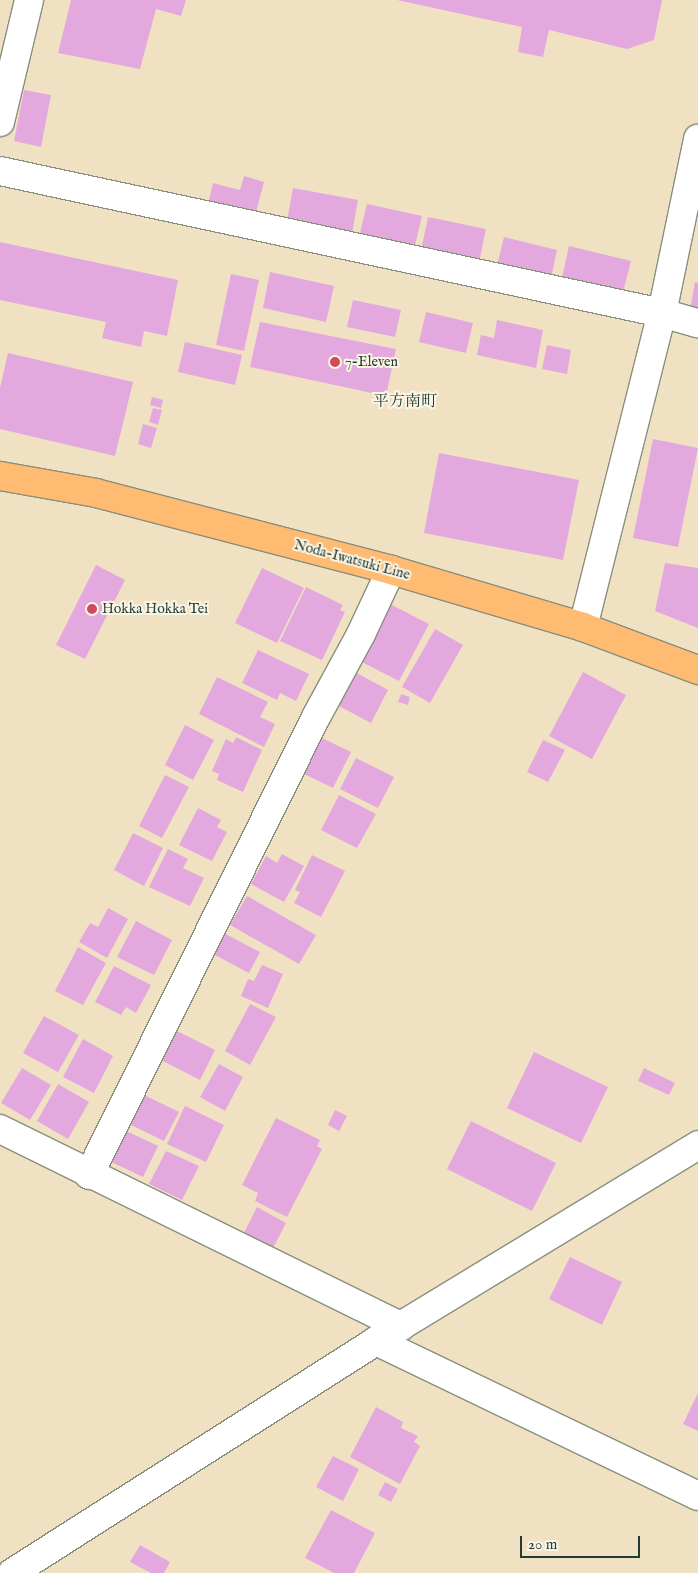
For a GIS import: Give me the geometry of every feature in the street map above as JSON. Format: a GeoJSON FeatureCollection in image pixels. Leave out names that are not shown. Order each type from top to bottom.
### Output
{"type":"FeatureCollection","features":[{"type":"Feature","properties":{"kind":"main road","name":"Noda-Iwatsuki Line"},"geometry":{"type":"LineString","coordinates":[[0,476],[96,493],[391,570],[583,627],[698,670]]}},
{"type":"Feature","properties":{"kind":"street"},"geometry":{"type":"LineString","coordinates":[[0,122],[29,0]]}},
{"type":"Feature","properties":{"kind":"street"},"geometry":{"type":"LineString","coordinates":[[583,627],[662,313],[698,138]]}},
{"type":"Feature","properties":{"kind":"street"},"geometry":{"type":"LineString","coordinates":[[0,171],[662,313],[698,323]]}},
{"type":"Feature","properties":{"kind":"street"},"geometry":{"type":"LineString","coordinates":[[89,1175],[316,717],[362,634],[391,570]]}},
{"type":"Feature","properties":{"kind":"street"},"geometry":{"type":"LineString","coordinates":[[0,1129],[89,1175],[401,1326]]}},
{"type":"Feature","properties":{"kind":"street"},"geometry":{"type":"LineString","coordinates":[[12,1573],[376,1341],[698,1145]]}},
{"type":"Feature","properties":{"kind":"street"},"geometry":{"type":"LineString","coordinates":[[376,1341],[698,1496]]}},
{"type":"Feature","properties":{"kind":"building"},"geometry":{"type":"Polygon","coordinates":[[[71,0],[186,0],[181,16],[156,9],[140,69],[58,53],[71,0]]]}},
{"type":"Feature","properties":{"kind":"building"},"geometry":{"type":"Polygon","coordinates":[[[397,0],[662,0],[654,40],[627,49],[549,30],[543,57],[518,52],[522,27],[397,0]]]}},
{"type":"Feature","properties":{"kind":"building"},"geometry":{"type":"Polygon","coordinates":[[[24,90],[51,95],[41,147],[14,141],[24,90]]]}},
{"type":"Feature","properties":{"kind":"building"},"geometry":{"type":"Polygon","coordinates":[[[244,176],[264,182],[254,220],[207,209],[213,183],[240,190],[244,176]]]}},
{"type":"Feature","properties":{"kind":"building"},"geometry":{"type":"Polygon","coordinates":[[[293,188],[358,200],[351,239],[286,226],[293,188]]]}},
{"type":"Feature","properties":{"kind":"building"},"geometry":{"type":"Polygon","coordinates":[[[367,204],[422,216],[413,254],[358,241],[367,204]]]}},
{"type":"Feature","properties":{"kind":"building"},"geometry":{"type":"Polygon","coordinates":[[[428,217],[486,229],[478,267],[420,255],[428,217]]]}},
{"type":"Feature","properties":{"kind":"building"},"geometry":{"type":"Polygon","coordinates":[[[504,237],[557,250],[551,278],[497,266],[504,237]]]}},
{"type":"Feature","properties":{"kind":"building"},"geometry":{"type":"Polygon","coordinates":[[[0,242],[178,280],[167,336],[144,331],[141,347],[102,338],[106,322],[0,300],[0,242]]]}},
{"type":"Feature","properties":{"kind":"building"},"geometry":{"type":"Polygon","coordinates":[[[569,246],[631,261],[622,296],[561,282],[569,246]]]}},
{"type":"Feature","properties":{"kind":"building"},"geometry":{"type":"Polygon","coordinates":[[[270,272],[334,286],[326,322],[263,308],[270,272]]]}},
{"type":"Feature","properties":{"kind":"building"},"geometry":{"type":"Polygon","coordinates":[[[231,274],[259,280],[244,351],[216,345],[231,274]]]}},
{"type":"Feature","properties":{"kind":"building"},"geometry":{"type":"Polygon","coordinates":[[[695,282],[698,283],[698,312],[690,310],[695,282]]]}},
{"type":"Feature","properties":{"kind":"building"},"geometry":{"type":"Polygon","coordinates":[[[353,300],[401,310],[395,337],[347,327],[353,300]]]}},
{"type":"Feature","properties":{"kind":"building"},"geometry":{"type":"Polygon","coordinates":[[[426,312],[473,323],[466,353],[419,342],[426,312]]]}},
{"type":"Feature","properties":{"kind":"building"},"geometry":{"type":"Polygon","coordinates":[[[497,320],[543,330],[536,368],[477,355],[481,335],[494,338],[497,320]]]}},
{"type":"Feature","properties":{"kind":"building"},"geometry":{"type":"Polygon","coordinates":[[[260,322],[396,349],[386,396],[250,367],[260,322]]]}},
{"type":"Feature","properties":{"kind":"building"},"geometry":{"type":"Polygon","coordinates":[[[185,342],[242,355],[235,385],[178,372],[185,342]]]}},
{"type":"Feature","properties":{"kind":"building"},"geometry":{"type":"Polygon","coordinates":[[[547,345],[571,350],[567,374],[542,369],[547,345]]]}},
{"type":"Feature","properties":{"kind":"building"},"geometry":{"type":"Polygon","coordinates":[[[8,353],[133,382],[115,456],[0,429],[0,388],[8,353]]]}},
{"type":"Feature","properties":{"kind":"building"},"geometry":{"type":"Polygon","coordinates":[[[152,397],[163,400],[161,408],[150,405],[152,397]]]}},
{"type":"Feature","properties":{"kind":"building"},"geometry":{"type":"Polygon","coordinates":[[[153,408],[162,410],[158,425],[149,422],[153,408]]]}},
{"type":"Feature","properties":{"kind":"building"},"geometry":{"type":"Polygon","coordinates":[[[143,424],[157,428],[151,448],[138,444],[143,424]]]}},
{"type":"Feature","properties":{"kind":"building"},"geometry":{"type":"Polygon","coordinates":[[[653,439],[698,448],[678,547],[633,538],[653,439]]]}},
{"type":"Feature","properties":{"kind":"building"},"geometry":{"type":"Polygon","coordinates":[[[439,453],[579,480],[563,560],[424,533],[439,453]]]}},
{"type":"Feature","properties":{"kind":"building"},"geometry":{"type":"Polygon","coordinates":[[[665,563],[698,568],[698,628],[655,611],[665,563]]]}},
{"type":"Feature","properties":{"kind":"building"},"geometry":{"type":"Polygon","coordinates":[[[96,565],[125,580],[85,659],[56,645],[96,565]]]}},
{"type":"Feature","properties":{"kind":"building"},"geometry":{"type":"Polygon","coordinates":[[[262,568],[304,588],[277,643],[235,623],[262,568]]]}},
{"type":"Feature","properties":{"kind":"building"},"geometry":{"type":"Polygon","coordinates":[[[306,587],[343,605],[340,610],[345,612],[322,660],[280,641],[306,587]]]}},
{"type":"Feature","properties":{"kind":"building"},"geometry":{"type":"Polygon","coordinates":[[[388,603],[429,624],[399,681],[358,660],[388,603]]]}},
{"type":"Feature","properties":{"kind":"building"},"geometry":{"type":"Polygon","coordinates":[[[435,629],[463,645],[430,703],[402,687],[435,629]]]}},
{"type":"Feature","properties":{"kind":"building"},"geometry":{"type":"Polygon","coordinates":[[[258,650],[309,674],[296,701],[280,693],[277,700],[242,683],[258,650]]]}},
{"type":"Feature","properties":{"kind":"building"},"geometry":{"type":"Polygon","coordinates":[[[355,672],[388,690],[371,723],[337,705],[355,672]]]}},
{"type":"Feature","properties":{"kind":"building"},"geometry":{"type":"Polygon","coordinates":[[[583,672],[626,695],[592,759],[549,736],[583,672]]]}},
{"type":"Feature","properties":{"kind":"building"},"geometry":{"type":"Polygon","coordinates":[[[217,677],[268,702],[260,717],[275,724],[264,747],[199,714],[217,677]]]}},
{"type":"Feature","properties":{"kind":"building"},"geometry":{"type":"Polygon","coordinates":[[[401,694],[410,697],[408,705],[398,702],[401,694]]]}},
{"type":"Feature","properties":{"kind":"building"},"geometry":{"type":"Polygon","coordinates":[[[185,725],[214,740],[193,780],[165,765],[185,725]]]}},
{"type":"Feature","properties":{"kind":"building"},"geometry":{"type":"Polygon","coordinates":[[[236,737],[262,750],[243,792],[217,780],[219,774],[212,771],[226,739],[233,743],[236,737]]]}},
{"type":"Feature","properties":{"kind":"building"},"geometry":{"type":"Polygon","coordinates":[[[322,738],[351,752],[333,788],[304,774],[322,738]]]}},
{"type":"Feature","properties":{"kind":"building"},"geometry":{"type":"Polygon","coordinates":[[[543,740],[565,750],[548,782],[527,772],[543,740]]]}},
{"type":"Feature","properties":{"kind":"building"},"geometry":{"type":"Polygon","coordinates":[[[356,758],[394,777],[378,808],[340,789],[356,758]]]}},
{"type":"Feature","properties":{"kind":"building"},"geometry":{"type":"Polygon","coordinates":[[[165,775],[189,787],[162,838],[139,826],[165,775]]]}},
{"type":"Feature","properties":{"kind":"building"},"geometry":{"type":"Polygon","coordinates":[[[339,795],[376,814],[357,848],[321,830],[339,795]]]}},
{"type":"Feature","properties":{"kind":"building"},"geometry":{"type":"Polygon","coordinates":[[[198,808],[221,820],[217,827],[227,832],[212,861],[179,845],[198,808]]]}},
{"type":"Feature","properties":{"kind":"building"},"geometry":{"type":"Polygon","coordinates":[[[133,833],[163,848],[144,886],[114,870],[133,833]]]}},
{"type":"Feature","properties":{"kind":"building"},"geometry":{"type":"Polygon","coordinates":[[[168,849],[188,859],[183,868],[204,878],[190,906],[149,887],[168,849]]]}},
{"type":"Feature","properties":{"kind":"building"},"geometry":{"type":"Polygon","coordinates":[[[282,854],[304,866],[284,902],[251,884],[266,856],[277,863],[282,854]]]}},
{"type":"Feature","properties":{"kind":"building"},"geometry":{"type":"Polygon","coordinates":[[[312,855],[345,871],[321,917],[294,903],[300,892],[295,890],[312,855]]]}},
{"type":"Feature","properties":{"kind":"building"},"geometry":{"type":"Polygon","coordinates":[[[247,896],[316,935],[299,964],[230,925],[247,896]]]}},
{"type":"Feature","properties":{"kind":"building"},"geometry":{"type":"Polygon","coordinates":[[[108,908],[128,919],[107,958],[79,942],[90,923],[98,927],[108,908]]]}},
{"type":"Feature","properties":{"kind":"building"},"geometry":{"type":"Polygon","coordinates":[[[136,921],[172,940],[154,975],[117,957],[136,921]]]}},
{"type":"Feature","properties":{"kind":"building"},"geometry":{"type":"Polygon","coordinates":[[[224,933],[260,952],[249,973],[213,954],[224,933]]]}},
{"type":"Feature","properties":{"kind":"building"},"geometry":{"type":"Polygon","coordinates":[[[78,947],[106,963],[83,1005],[55,991],[78,947]]]}},
{"type":"Feature","properties":{"kind":"building"},"geometry":{"type":"Polygon","coordinates":[[[262,965],[283,974],[268,1008],[241,996],[248,979],[254,981],[262,965]]]}},
{"type":"Feature","properties":{"kind":"building"},"geometry":{"type":"Polygon","coordinates":[[[114,966],[151,985],[136,1013],[126,1007],[121,1015],[95,1002],[114,966]]]}},
{"type":"Feature","properties":{"kind":"building"},"geometry":{"type":"Polygon","coordinates":[[[250,1004],[276,1017],[250,1065],[225,1051],[250,1004]]]}},
{"type":"Feature","properties":{"kind":"building"},"geometry":{"type":"Polygon","coordinates":[[[44,1016],[79,1035],[58,1072],[23,1053],[44,1016]]]}},
{"type":"Feature","properties":{"kind":"building"},"geometry":{"type":"Polygon","coordinates":[[[171,1028],[215,1050],[200,1080],[157,1058],[171,1028]]]}},
{"type":"Feature","properties":{"kind":"building"},"geometry":{"type":"Polygon","coordinates":[[[83,1039],[113,1056],[94,1093],[63,1077],[83,1039]]]}},
{"type":"Feature","properties":{"kind":"building"},"geometry":{"type":"Polygon","coordinates":[[[534,1052],[608,1087],[581,1143],[507,1108],[534,1052]]]}},
{"type":"Feature","properties":{"kind":"building"},"geometry":{"type":"Polygon","coordinates":[[[219,1064],[243,1077],[225,1111],[200,1097],[219,1064]]]}},
{"type":"Feature","properties":{"kind":"building"},"geometry":{"type":"Polygon","coordinates":[[[22,1068],[51,1085],[30,1120],[1,1103],[22,1068]]]}},
{"type":"Feature","properties":{"kind":"building"},"geometry":{"type":"Polygon","coordinates":[[[644,1068],[675,1083],[669,1095],[638,1081],[644,1068]]]}},
{"type":"Feature","properties":{"kind":"building"},"geometry":{"type":"Polygon","coordinates":[[[58,1084],[89,1102],[68,1139],[37,1121],[58,1084]]]}},
{"type":"Feature","properties":{"kind":"building"},"geometry":{"type":"Polygon","coordinates":[[[140,1093],[179,1112],[164,1141],[125,1122],[140,1093]]]}},
{"type":"Feature","properties":{"kind":"building"},"geometry":{"type":"Polygon","coordinates":[[[185,1106],[224,1125],[206,1162],[167,1144],[185,1106]]]}},
{"type":"Feature","properties":{"kind":"building"},"geometry":{"type":"Polygon","coordinates":[[[335,1110],[347,1116],[339,1131],[328,1125],[335,1110]]]}},
{"type":"Feature","properties":{"kind":"building"},"geometry":{"type":"Polygon","coordinates":[[[276,1118],[320,1140],[317,1146],[322,1149],[287,1217],[255,1201],[258,1193],[242,1185],[276,1118]]]}},
{"type":"Feature","properties":{"kind":"building"},"geometry":{"type":"Polygon","coordinates":[[[471,1121],[556,1163],[532,1211],[447,1169],[471,1121]]]}},
{"type":"Feature","properties":{"kind":"building"},"geometry":{"type":"Polygon","coordinates":[[[122,1129],[158,1146],[143,1177],[107,1160],[122,1129]]]}},
{"type":"Feature","properties":{"kind":"building"},"geometry":{"type":"Polygon","coordinates":[[[166,1151],[199,1166],[182,1200],[149,1184],[166,1151]]]}},
{"type":"Feature","properties":{"kind":"building"},"geometry":{"type":"Polygon","coordinates":[[[257,1207],[286,1223],[273,1248],[244,1233],[257,1207]]]}},
{"type":"Feature","properties":{"kind":"building"},"geometry":{"type":"Polygon","coordinates":[[[570,1257],[622,1282],[602,1325],[549,1299],[570,1257]]]}},
{"type":"Feature","properties":{"kind":"building"},"geometry":{"type":"Polygon","coordinates":[[[698,1393],[698,1431],[683,1424],[698,1393]]]}},
{"type":"Feature","properties":{"kind":"building"},"geometry":{"type":"Polygon","coordinates":[[[376,1407],[403,1422],[401,1428],[418,1436],[414,1442],[420,1446],[400,1484],[350,1457],[376,1407]]]}},
{"type":"Feature","properties":{"kind":"building"},"geometry":{"type":"Polygon","coordinates":[[[333,1456],[359,1469],[343,1501],[316,1487],[333,1456]]]}},
{"type":"Feature","properties":{"kind":"building"},"geometry":{"type":"Polygon","coordinates":[[[385,1482],[398,1489],[391,1502],[378,1495],[385,1482]]]}},
{"type":"Feature","properties":{"kind":"building"},"geometry":{"type":"Polygon","coordinates":[[[331,1510],[375,1533],[354,1573],[334,1573],[305,1558],[331,1510]]]}},
{"type":"Feature","properties":{"kind":"building"},"geometry":{"type":"Polygon","coordinates":[[[140,1545],[170,1562],[164,1573],[151,1573],[130,1562],[140,1545]]]}},
{"type":"Feature","properties":{"kind":"place","name":"7-Eleven"},"geometry":{"type":"Point","coordinates":[335,362]}},
{"type":"Feature","properties":{"kind":"place","name":"Hokka Hokka Tei"},"geometry":{"type":"Point","coordinates":[92,609]}},
{"type":"Feature","properties":{"kind":"district","name":"平方南町"},"geometry":{"type":"Point","coordinates":[405,402]}}]}
